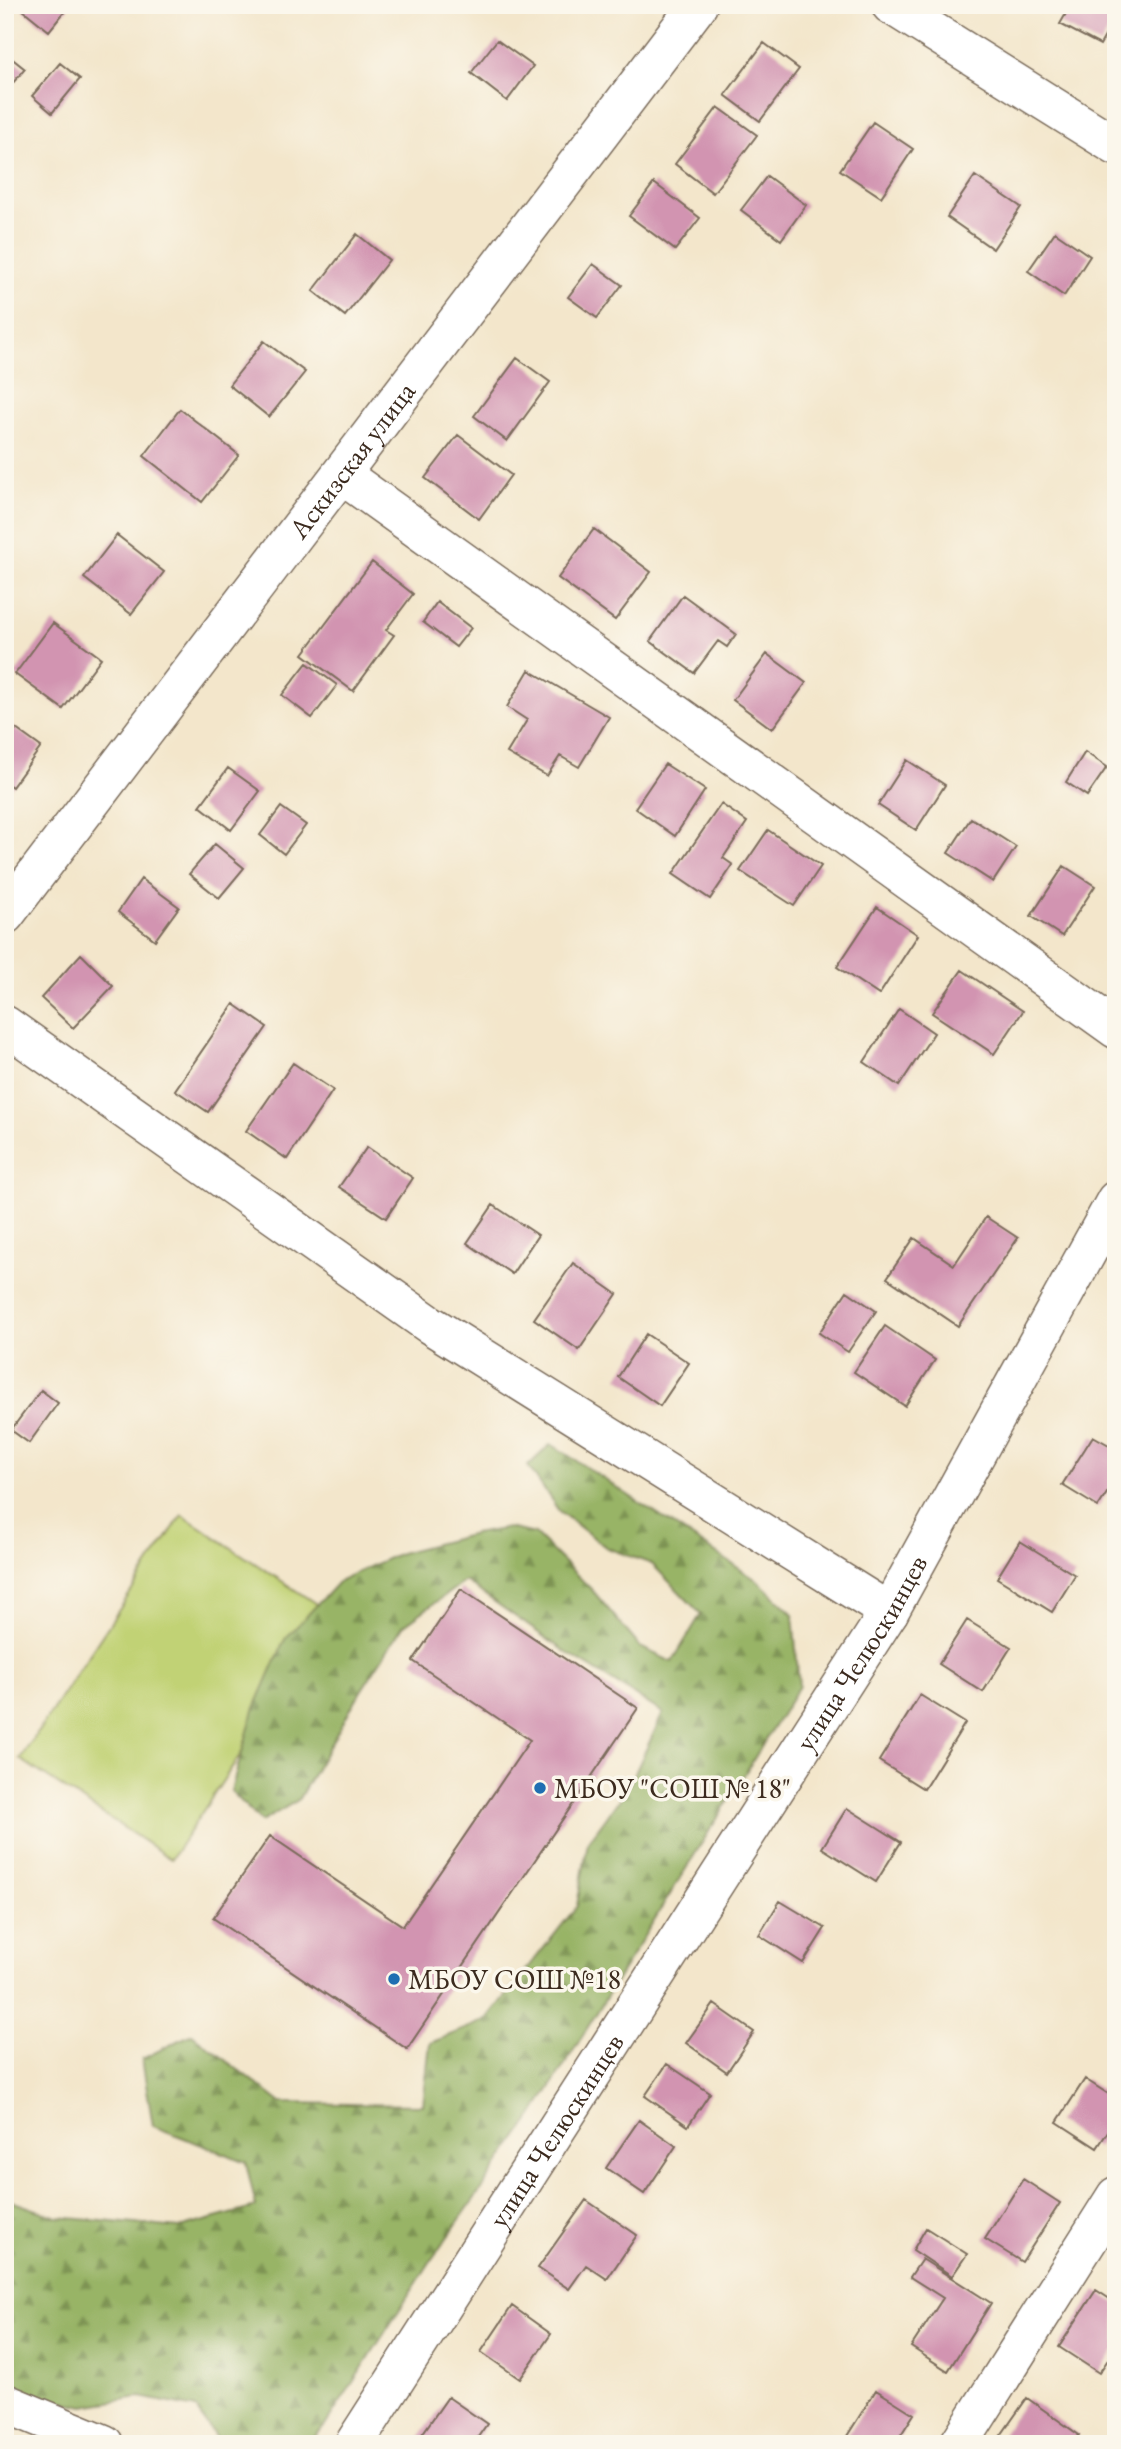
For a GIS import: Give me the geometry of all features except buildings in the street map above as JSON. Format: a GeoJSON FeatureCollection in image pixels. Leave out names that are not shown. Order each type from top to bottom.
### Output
{"type":"FeatureCollection","features":[{"type":"Feature","properties":{"kind":"street","name":"Аскизская улица"},"geometry":{"type":"LineString","coordinates":[[5,915],[698,5]]}},
{"type":"Feature","properties":{"kind":"street"},"geometry":{"type":"LineString","coordinates":[[891,5],[1116,146]]}},
{"type":"Feature","properties":{"kind":"street"},"geometry":{"type":"LineString","coordinates":[[342,475],[1116,1030]]}},
{"type":"Feature","properties":{"kind":"street"},"geometry":{"type":"LineString","coordinates":[[5,1025],[429,1324],[889,1612]]}},
{"type":"Feature","properties":{"kind":"street","name":"улица Челюскинцев"},"geometry":{"type":"LineString","coordinates":[[354,2444],[889,1612],[1116,1200]]}},
{"type":"Feature","properties":{"kind":"street"},"geometry":{"type":"LineString","coordinates":[[959,2444],[1116,2196]]}},
{"type":"Feature","properties":{"kind":"street"},"geometry":{"type":"LineString","coordinates":[[5,2403],[104,2444]]}},
{"type":"Feature","properties":{"kind":"green space"},"geometry":{"type":"Polygon","coordinates":[[[551,1444],[758,1581],[793,1614],[799,1686],[534,2114],[432,2259],[325,2426],[308,2444],[220,2444],[196,2408],[140,2397],[84,2406],[13,2391],[5,2385],[5,2199],[57,2217],[180,2228],[256,2207],[246,2162],[153,2126],[142,2059],[192,2034],[281,2103],[423,2105],[430,2043],[487,2020],[577,1906],[588,1842],[629,1786],[663,1713],[567,1653],[465,1581],[403,1626],[361,1691],[298,1800],[261,1822],[231,1791],[254,1710],[285,1639],[340,1580],[400,1553],[508,1528],[535,1534],[593,1591],[640,1647],[672,1662],[701,1614],[652,1564],[607,1548],[559,1511],[528,1466],[551,1444]]]}},
{"type":"Feature","properties":{"kind":"green space"},"geometry":{"type":"Polygon","coordinates":[[[182,1515],[333,1615],[171,1859],[20,1759],[182,1515]]]}},
{"type":"Feature","properties":{"kind":"place","name":"МБОУ \"СОШ № 18\""},"geometry":{"type":"Point","coordinates":[540,1788]}},
{"type":"Feature","properties":{"kind":"place","name":"МБОУ СОШ №18"},"geometry":{"type":"Point","coordinates":[394,1979]}}]}
